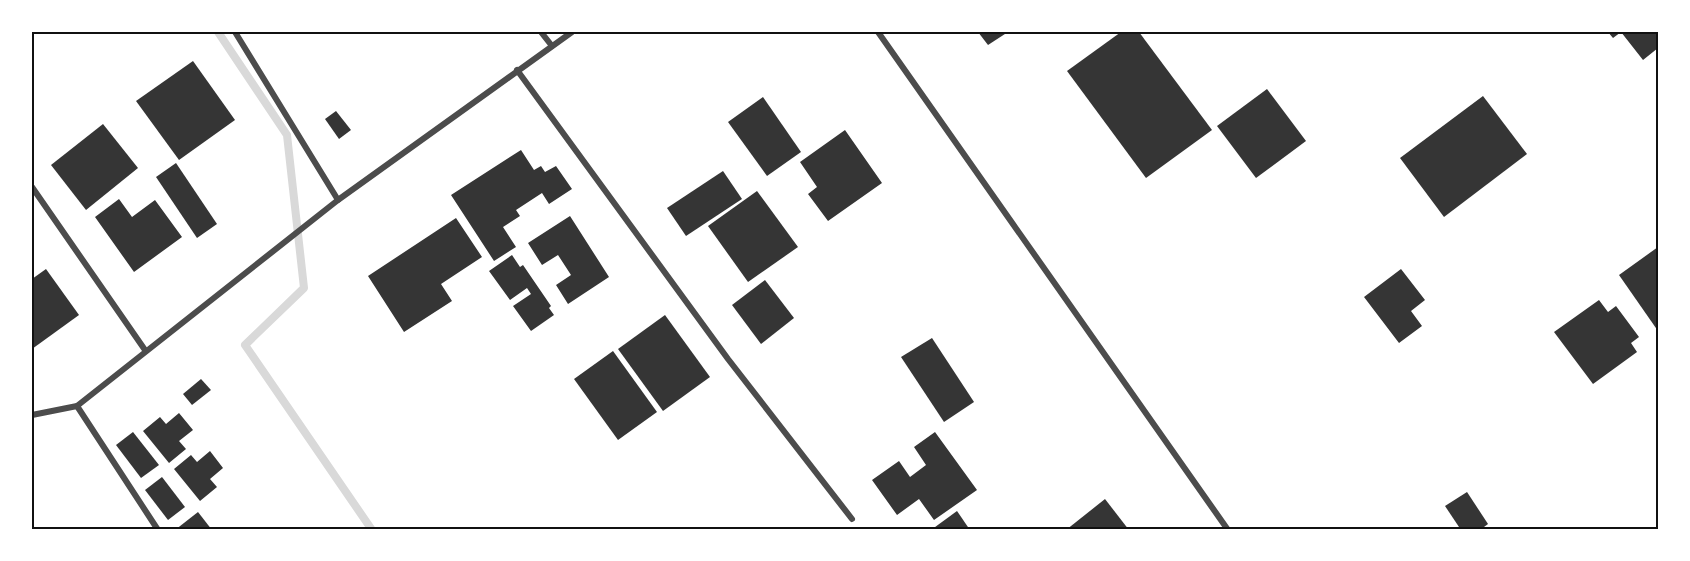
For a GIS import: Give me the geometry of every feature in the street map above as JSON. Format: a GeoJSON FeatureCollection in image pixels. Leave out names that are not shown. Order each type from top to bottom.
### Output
{"type":"FeatureCollection","features":[{"type":"Feature","properties":{"kind":"street"},"geometry":{"type":"LineString","coordinates":[[235,32],[338,200]]}},
{"type":"Feature","properties":{"kind":"street"},"geometry":{"type":"LineString","coordinates":[[541,32],[552,46]]}},
{"type":"Feature","properties":{"kind":"street"},"geometry":{"type":"LineString","coordinates":[[32,415],[77,406],[145,350],[338,200],[517,69],[572,32]]}},
{"type":"Feature","properties":{"kind":"street"},"geometry":{"type":"LineString","coordinates":[[878,32],[1228,530]]}},
{"type":"Feature","properties":{"kind":"street"},"geometry":{"type":"LineString","coordinates":[[517,69],[728,359],[852,519]]}},
{"type":"Feature","properties":{"kind":"street"},"geometry":{"type":"LineString","coordinates":[[32,188],[145,350]]}},
{"type":"Feature","properties":{"kind":"street"},"geometry":{"type":"LineString","coordinates":[[77,406],[158,530]]}},
{"type":"Feature","properties":{"kind":"building"},"geometry":{"type":"Polygon","coordinates":[[[978,32],[1008,32],[988,45],[978,32]]]}},
{"type":"Feature","properties":{"kind":"building"},"geometry":{"type":"Polygon","coordinates":[[[1121,32],[1139,32],[1212,130],[1146,178],[1067,71],[1121,32]]]}},
{"type":"Feature","properties":{"kind":"building"},"geometry":{"type":"Polygon","coordinates":[[[1608,32],[1621,32],[1613,38],[1608,32]]]}},
{"type":"Feature","properties":{"kind":"building"},"geometry":{"type":"Polygon","coordinates":[[[1621,32],[1658,32],[1658,48],[1643,60],[1621,32]]]}},
{"type":"Feature","properties":{"kind":"building"},"geometry":{"type":"Polygon","coordinates":[[[193,61],[235,120],[179,160],[136,101],[193,61]]]}},
{"type":"Feature","properties":{"kind":"building"},"geometry":{"type":"Polygon","coordinates":[[[1267,89],[1306,141],[1256,178],[1217,126],[1267,89]]]}},
{"type":"Feature","properties":{"kind":"building"},"geometry":{"type":"Polygon","coordinates":[[[1483,96],[1527,154],[1444,217],[1400,158],[1483,96]]]}},
{"type":"Feature","properties":{"kind":"building"},"geometry":{"type":"Polygon","coordinates":[[[763,97],[801,152],[767,176],[728,122],[763,97]]]}},
{"type":"Feature","properties":{"kind":"building"},"geometry":{"type":"Polygon","coordinates":[[[336,111],[351,130],[339,139],[325,119],[336,111]]]}},
{"type":"Feature","properties":{"kind":"building"},"geometry":{"type":"Polygon","coordinates":[[[103,124],[138,168],[86,210],[51,165],[103,124]]]}},
{"type":"Feature","properties":{"kind":"building"},"geometry":{"type":"Polygon","coordinates":[[[845,130],[882,183],[828,221],[808,194],[817,187],[800,162],[845,130]]]}},
{"type":"Feature","properties":{"kind":"building"},"geometry":{"type":"Polygon","coordinates":[[[521,150],[534,170],[541,166],[545,172],[556,166],[572,189],[549,204],[542,193],[516,210],[520,216],[503,227],[516,247],[494,261],[451,195],[521,150]]]}},
{"type":"Feature","properties":{"kind":"building"},"geometry":{"type":"Polygon","coordinates":[[[176,163],[217,224],[197,238],[156,177],[176,163]]]}},
{"type":"Feature","properties":{"kind":"building"},"geometry":{"type":"Polygon","coordinates":[[[723,171],[742,199],[686,236],[667,208],[723,171]]]}},
{"type":"Feature","properties":{"kind":"building"},"geometry":{"type":"Polygon","coordinates":[[[757,191],[798,247],[748,282],[708,226],[757,191]]]}},
{"type":"Feature","properties":{"kind":"building"},"geometry":{"type":"Polygon","coordinates":[[[119,199],[132,217],[155,200],[182,237],[134,272],[95,217],[119,199]]]}},
{"type":"Feature","properties":{"kind":"building"},"geometry":{"type":"Polygon","coordinates":[[[570,216],[609,277],[568,304],[556,285],[571,275],[558,255],[542,265],[528,243],[570,216]]]}},
{"type":"Feature","properties":{"kind":"building"},"geometry":{"type":"Polygon","coordinates":[[[456,218],[482,257],[441,284],[452,301],[404,332],[368,276],[456,218]]]}},
{"type":"Feature","properties":{"kind":"building"},"geometry":{"type":"Polygon","coordinates":[[[1658,247],[1658,331],[1619,275],[1658,247]]]}},
{"type":"Feature","properties":{"kind":"building"},"geometry":{"type":"Polygon","coordinates":[[[512,255],[520,267],[523,265],[551,306],[549,308],[554,315],[531,331],[513,306],[531,294],[527,288],[510,300],[489,271],[512,255]]]}},
{"type":"Feature","properties":{"kind":"building"},"geometry":{"type":"Polygon","coordinates":[[[46,269],[79,315],[32,349],[32,279],[46,269]]]}},
{"type":"Feature","properties":{"kind":"building"},"geometry":{"type":"Polygon","coordinates":[[[1401,269],[1425,300],[1411,311],[1422,326],[1399,343],[1364,297],[1401,269]]]}},
{"type":"Feature","properties":{"kind":"building"},"geometry":{"type":"Polygon","coordinates":[[[765,280],[794,318],[761,344],[732,305],[765,280]]]}},
{"type":"Feature","properties":{"kind":"building"},"geometry":{"type":"Polygon","coordinates":[[[1599,300],[1608,312],[1616,306],[1639,337],[1631,343],[1637,352],[1593,384],[1554,332],[1599,300]]]}},
{"type":"Feature","properties":{"kind":"building"},"geometry":{"type":"Polygon","coordinates":[[[665,315],[710,377],[663,411],[618,349],[665,315]]]}},
{"type":"Feature","properties":{"kind":"building"},"geometry":{"type":"Polygon","coordinates":[[[932,338],[974,402],[944,422],[901,357],[932,338]]]}},
{"type":"Feature","properties":{"kind":"building"},"geometry":{"type":"Polygon","coordinates":[[[613,351],[657,412],[618,440],[574,379],[613,351]]]}},
{"type":"Feature","properties":{"kind":"building"},"geometry":{"type":"Polygon","coordinates":[[[201,379],[211,390],[192,405],[183,394],[201,379]]]}},
{"type":"Feature","properties":{"kind":"building"},"geometry":{"type":"Polygon","coordinates":[[[179,413],[193,430],[179,441],[186,449],[169,463],[143,431],[160,417],[166,424],[179,413]]]}},
{"type":"Feature","properties":{"kind":"building"},"geometry":{"type":"Polygon","coordinates":[[[133,432],[159,465],[141,478],[116,445],[133,432]]]}},
{"type":"Feature","properties":{"kind":"building"},"geometry":{"type":"Polygon","coordinates":[[[935,432],[977,490],[934,520],[919,499],[897,515],[872,480],[899,461],[910,477],[926,465],[914,447],[935,432]]]}},
{"type":"Feature","properties":{"kind":"building"},"geometry":{"type":"Polygon","coordinates":[[[210,451],[223,468],[210,479],[217,487],[200,501],[174,469],[191,455],[197,462],[210,451]]]}},
{"type":"Feature","properties":{"kind":"building"},"geometry":{"type":"Polygon","coordinates":[[[162,477],[185,507],[168,520],[145,490],[162,477]]]}},
{"type":"Feature","properties":{"kind":"building"},"geometry":{"type":"Polygon","coordinates":[[[1467,492],[1488,524],[1480,530],[1461,530],[1445,506],[1467,492]]]}},
{"type":"Feature","properties":{"kind":"building"},"geometry":{"type":"Polygon","coordinates":[[[1105,499],[1129,530],[1066,530],[1105,499]]]}},
{"type":"Feature","properties":{"kind":"building"},"geometry":{"type":"Polygon","coordinates":[[[957,511],[970,530],[931,530],[957,511]]]}},
{"type":"Feature","properties":{"kind":"building"},"geometry":{"type":"Polygon","coordinates":[[[198,512],[212,530],[175,530],[198,512]]]}},
{"type":"Feature","properties":{"kind":"waterway"},"geometry":{"type":"LineString","coordinates":[[218,32],[287,135],[304,288],[245,345],[372,530]]}}]}
